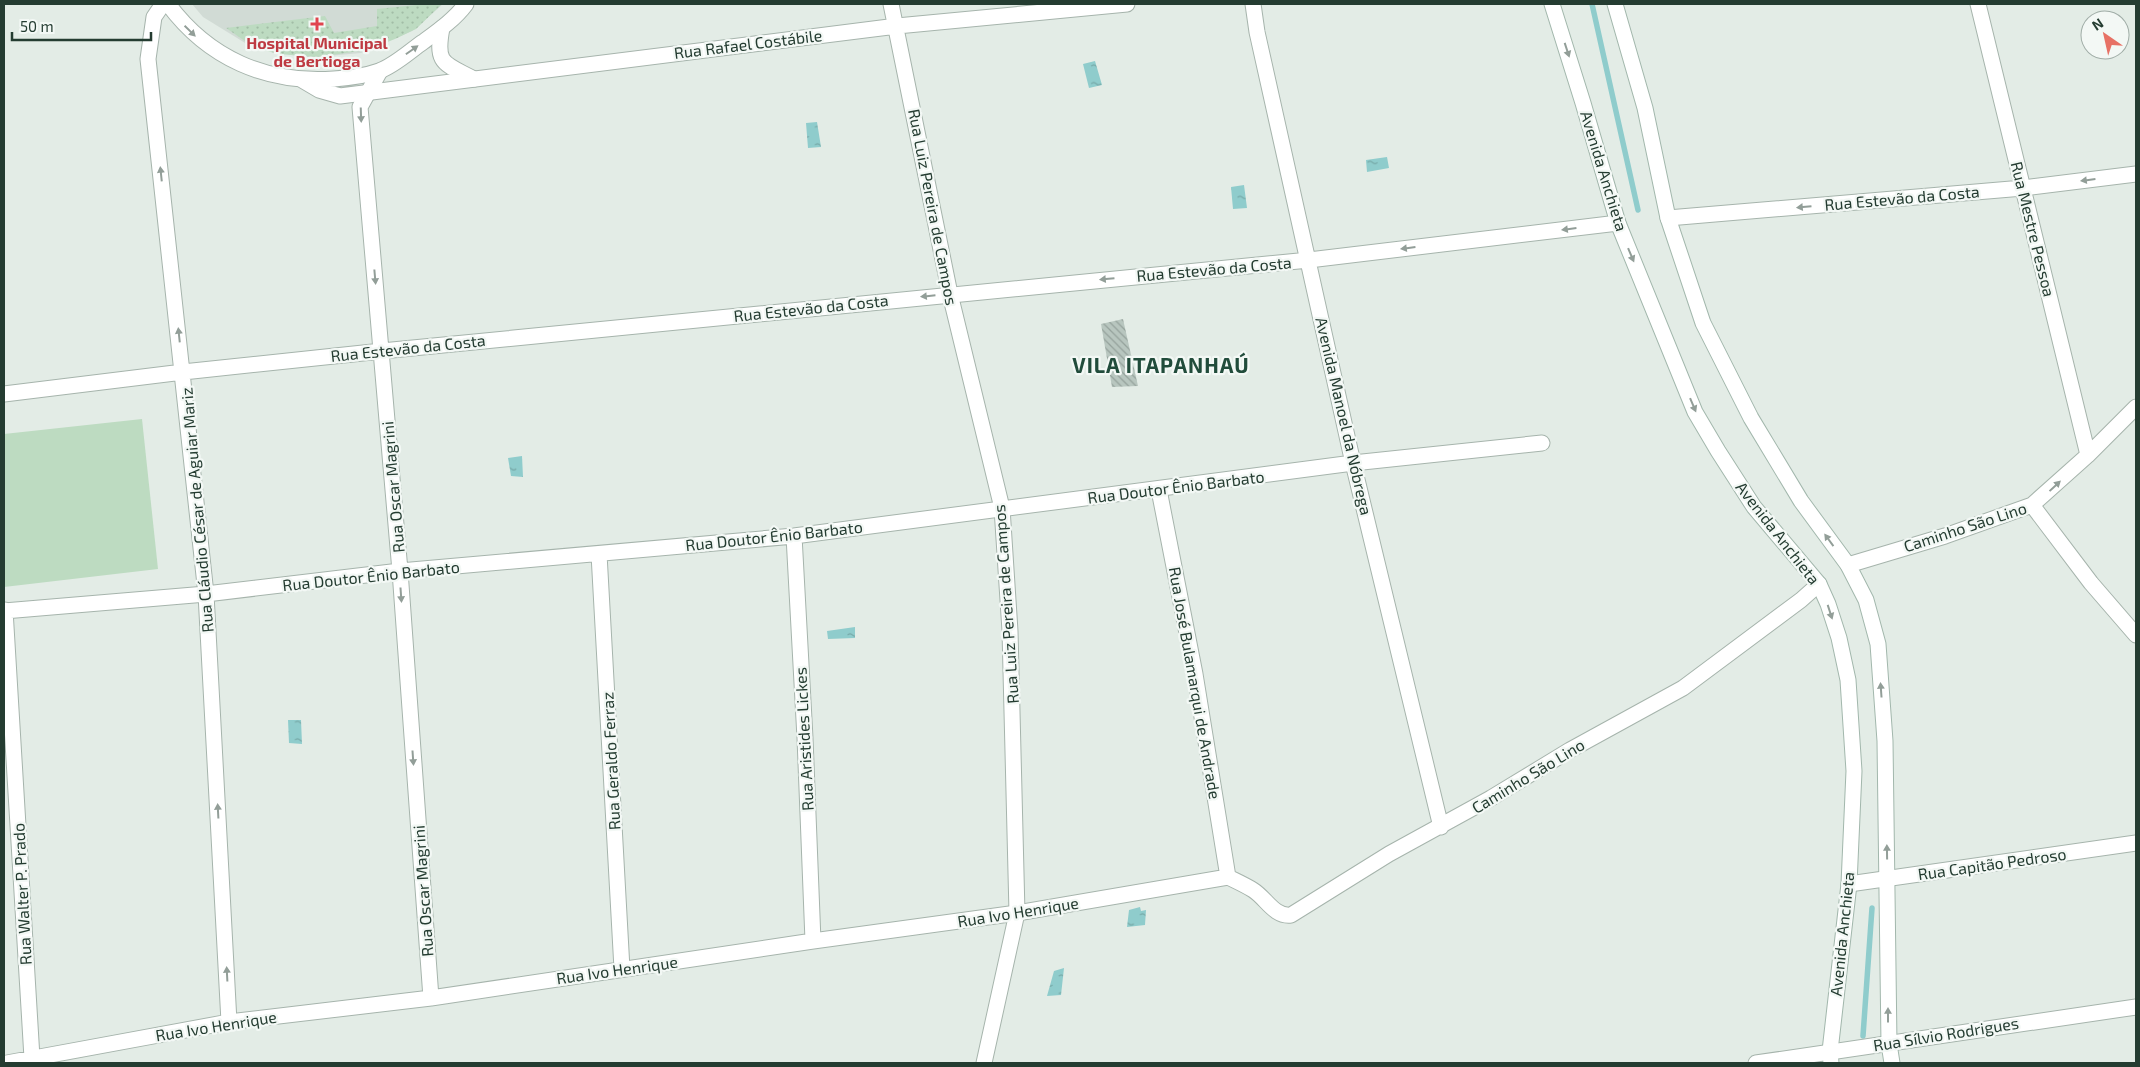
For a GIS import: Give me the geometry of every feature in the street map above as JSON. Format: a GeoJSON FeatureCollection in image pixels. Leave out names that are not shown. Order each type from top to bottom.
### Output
{"type":"FeatureCollection","features":[{"type":"Feature","properties":{"kind":"street","name":"Rua Cláudio César de Aguiar Mariz"},"geometry":{"type":"LineString","coordinates":[[164,4],[154,17],[148,59],[206,594],[230,1022]]}},
{"type":"Feature","properties":{"kind":"street"},"geometry":{"type":"LineString","coordinates":[[168,4],[198,38],[229,59],[244,66],[280,77],[302,80],[349,78],[380,71],[442,28],[466,4]]}},
{"type":"Feature","properties":{"kind":"street","name":"Rua Luiz Pereira de Campos"},"geometry":{"type":"LineString","coordinates":[[891,4],[950,294],[1002,508],[1010,631],[1017,913],[984,1063]]}},
{"type":"Feature","properties":{"kind":"street","name":"Rua Rafael Costábile"},"geometry":{"type":"LineString","coordinates":[[302,80],[319,90],[340,96],[897,26],[1127,4]]}},
{"type":"Feature","properties":{"kind":"street","name":"Avenida Manoel da Nóbrega"},"geometry":{"type":"LineString","coordinates":[[1253,4],[1257,32],[1353,463],[1441,827]]}},
{"type":"Feature","properties":{"kind":"street","name":"Avenida Anchieta"},"geometry":{"type":"LineString","coordinates":[[1552,4],[1618,224],[1696,412],[1718,451],[1754,507],[1819,584],[1839,638],[1848,680],[1854,771],[1849,884],[1831,1057]]}},
{"type":"Feature","properties":{"kind":"street"},"geometry":{"type":"LineString","coordinates":[[1615,4],[1645,108],[1668,218],[1703,323],[1751,418],[1801,501],[1848,566],[1866,600],[1878,644],[1885,741],[1889,1044],[1892,1063]]}},
{"type":"Feature","properties":{"kind":"street","name":"Rua Mestre Pessoa"},"geometry":{"type":"LineString","coordinates":[[1978,4],[2088,455]]}},
{"type":"Feature","properties":{"kind":"street"},"geometry":{"type":"LineString","coordinates":[[442,28],[438,48],[441,58],[449,66],[474,79]]}},
{"type":"Feature","properties":{"kind":"street","name":"Rua Oscar Magrini"},"geometry":{"type":"LineString","coordinates":[[380,71],[360,108],[400,571],[430,998]]}},
{"type":"Feature","properties":{"kind":"street","name":"Rua Estevão da Costa"},"geometry":{"type":"LineString","coordinates":[[1668,218],[2023,188],[2136,174]]}},
{"type":"Feature","properties":{"kind":"street","name":"Rua Estevão da Costa"},"geometry":{"type":"LineString","coordinates":[[4,394],[183,372],[382,351],[1309,260],[1618,224]]}},
{"type":"Feature","properties":{"kind":"street","name":"Caminho São Lino"},"geometry":{"type":"LineString","coordinates":[[1848,566],[1946,536],[2032,505],[2088,455],[2136,407]]}},
{"type":"Feature","properties":{"kind":"street","name":"Rua Doutor Ênio Barbato"},"geometry":{"type":"LineString","coordinates":[[4,610],[206,594],[400,571],[794,536],[1002,508],[1159,490],[1353,463],[1542,443]]}},
{"type":"Feature","properties":{"kind":"street","name":"Rua José Bulamarqui de Andrade"},"geometry":{"type":"LineString","coordinates":[[1159,490],[1195,674],[1228,877]]}},
{"type":"Feature","properties":{"kind":"street"},"geometry":{"type":"LineString","coordinates":[[2032,505],[2097,590],[2136,635]]}},
{"type":"Feature","properties":{"kind":"street","name":"Rua Aristides Lickes"},"geometry":{"type":"LineString","coordinates":[[794,536],[805,738],[813,941]]}},
{"type":"Feature","properties":{"kind":"street","name":"Rua Geraldo Ferraz"},"geometry":{"type":"LineString","coordinates":[[599,554],[622,969]]}},
{"type":"Feature","properties":{"kind":"street","name":"Caminho São Lino"},"geometry":{"type":"LineString","coordinates":[[1228,877],[1262,896],[1277,912],[1284,916],[1291,915],[1389,854],[1441,827],[1570,750],[1684,688],[1819,584]]}},
{"type":"Feature","properties":{"kind":"street","name":"Rua Walter P. Prado"},"geometry":{"type":"LineString","coordinates":[[4,610],[32,1058]]}},
{"type":"Feature","properties":{"kind":"street","name":"Rua Capitão Pedroso"},"geometry":{"type":"LineString","coordinates":[[1849,884],[2136,842]]}},
{"type":"Feature","properties":{"kind":"street","name":"Rua Ivo Henrique"},"geometry":{"type":"LineString","coordinates":[[7,1063],[230,1022],[430,998],[813,941],[1017,913],[1228,877]]}},
{"type":"Feature","properties":{"kind":"street","name":"Rua Sílvio Rodrigues"},"geometry":{"type":"LineString","coordinates":[[1756,1063],[1831,1057],[1889,1044],[2136,1007]]}},
{"type":"Feature","properties":{"kind":"shaded area","name":"Hospital Municipal de Bertioga"},"geometry":{"type":"Polygon","coordinates":[[[192,4],[443,4],[412,31],[361,53],[305,58],[250,46],[203,17],[192,4]]]}},
{"type":"Feature","properties":{"kind":"green space"},"geometry":{"type":"Polygon","coordinates":[[[442,4],[416,29],[367,50],[317,57],[279,54],[255,48],[226,28],[325,16],[334,33],[377,26],[377,9],[442,4]]]}},
{"type":"Feature","properties":{"kind":"green space"},"geometry":{"type":"Polygon","coordinates":[[[142,419],[158,569],[4,587],[4,434],[142,419]]]}},
{"type":"Feature","properties":{"kind":"water"},"geometry":{"type":"Polygon","coordinates":[[[1095,61],[1102,85],[1089,88],[1083,64],[1095,61]]]}},
{"type":"Feature","properties":{"kind":"water"},"geometry":{"type":"Polygon","coordinates":[[[817,122],[821,147],[808,148],[806,123],[817,122]]]}},
{"type":"Feature","properties":{"kind":"water"},"geometry":{"type":"Polygon","coordinates":[[[1387,157],[1389,168],[1367,172],[1366,160],[1387,157]]]}},
{"type":"Feature","properties":{"kind":"water"},"geometry":{"type":"Polygon","coordinates":[[[1244,185],[1247,208],[1233,209],[1231,187],[1244,185]]]}},
{"type":"Feature","properties":{"kind":"water"},"geometry":{"type":"Polygon","coordinates":[[[522,456],[523,477],[511,476],[508,458],[522,456]]]}},
{"type":"Feature","properties":{"kind":"water"},"geometry":{"type":"Polygon","coordinates":[[[855,627],[855,638],[828,639],[827,631],[855,627]]]}},
{"type":"Feature","properties":{"kind":"water"},"geometry":{"type":"Polygon","coordinates":[[[288,720],[301,720],[302,744],[289,743],[288,720]]]}},
{"type":"Feature","properties":{"kind":"water"},"geometry":{"type":"Polygon","coordinates":[[[1140,907],[1141,911],[1146,910],[1145,925],[1127,927],[1129,910],[1140,907]]]}},
{"type":"Feature","properties":{"kind":"water"},"geometry":{"type":"Polygon","coordinates":[[[1064,968],[1061,995],[1047,996],[1054,971],[1064,968]]]}},
{"type":"Feature","properties":{"kind":"building"},"geometry":{"type":"Polygon","coordinates":[[[1123,319],[1138,386],[1112,387],[1101,324],[1123,319]]]}},
{"type":"Feature","properties":{"kind":"waterway"},"geometry":{"type":"LineString","coordinates":[[1592,4],[1638,210]]}},
{"type":"Feature","properties":{"kind":"waterway"},"geometry":{"type":"LineString","coordinates":[[1863,1036],[1872,908]]}},
{"type":"Feature","properties":{"kind":"place","name":"Hospital Municipal de Bertioga"},"geometry":{"type":"Point","coordinates":[317,24]}},
{"type":"Feature","properties":{"kind":"district","name":"VILA ITAPANHAÚ"},"geometry":{"type":"Point","coordinates":[1161,366]}}]}
